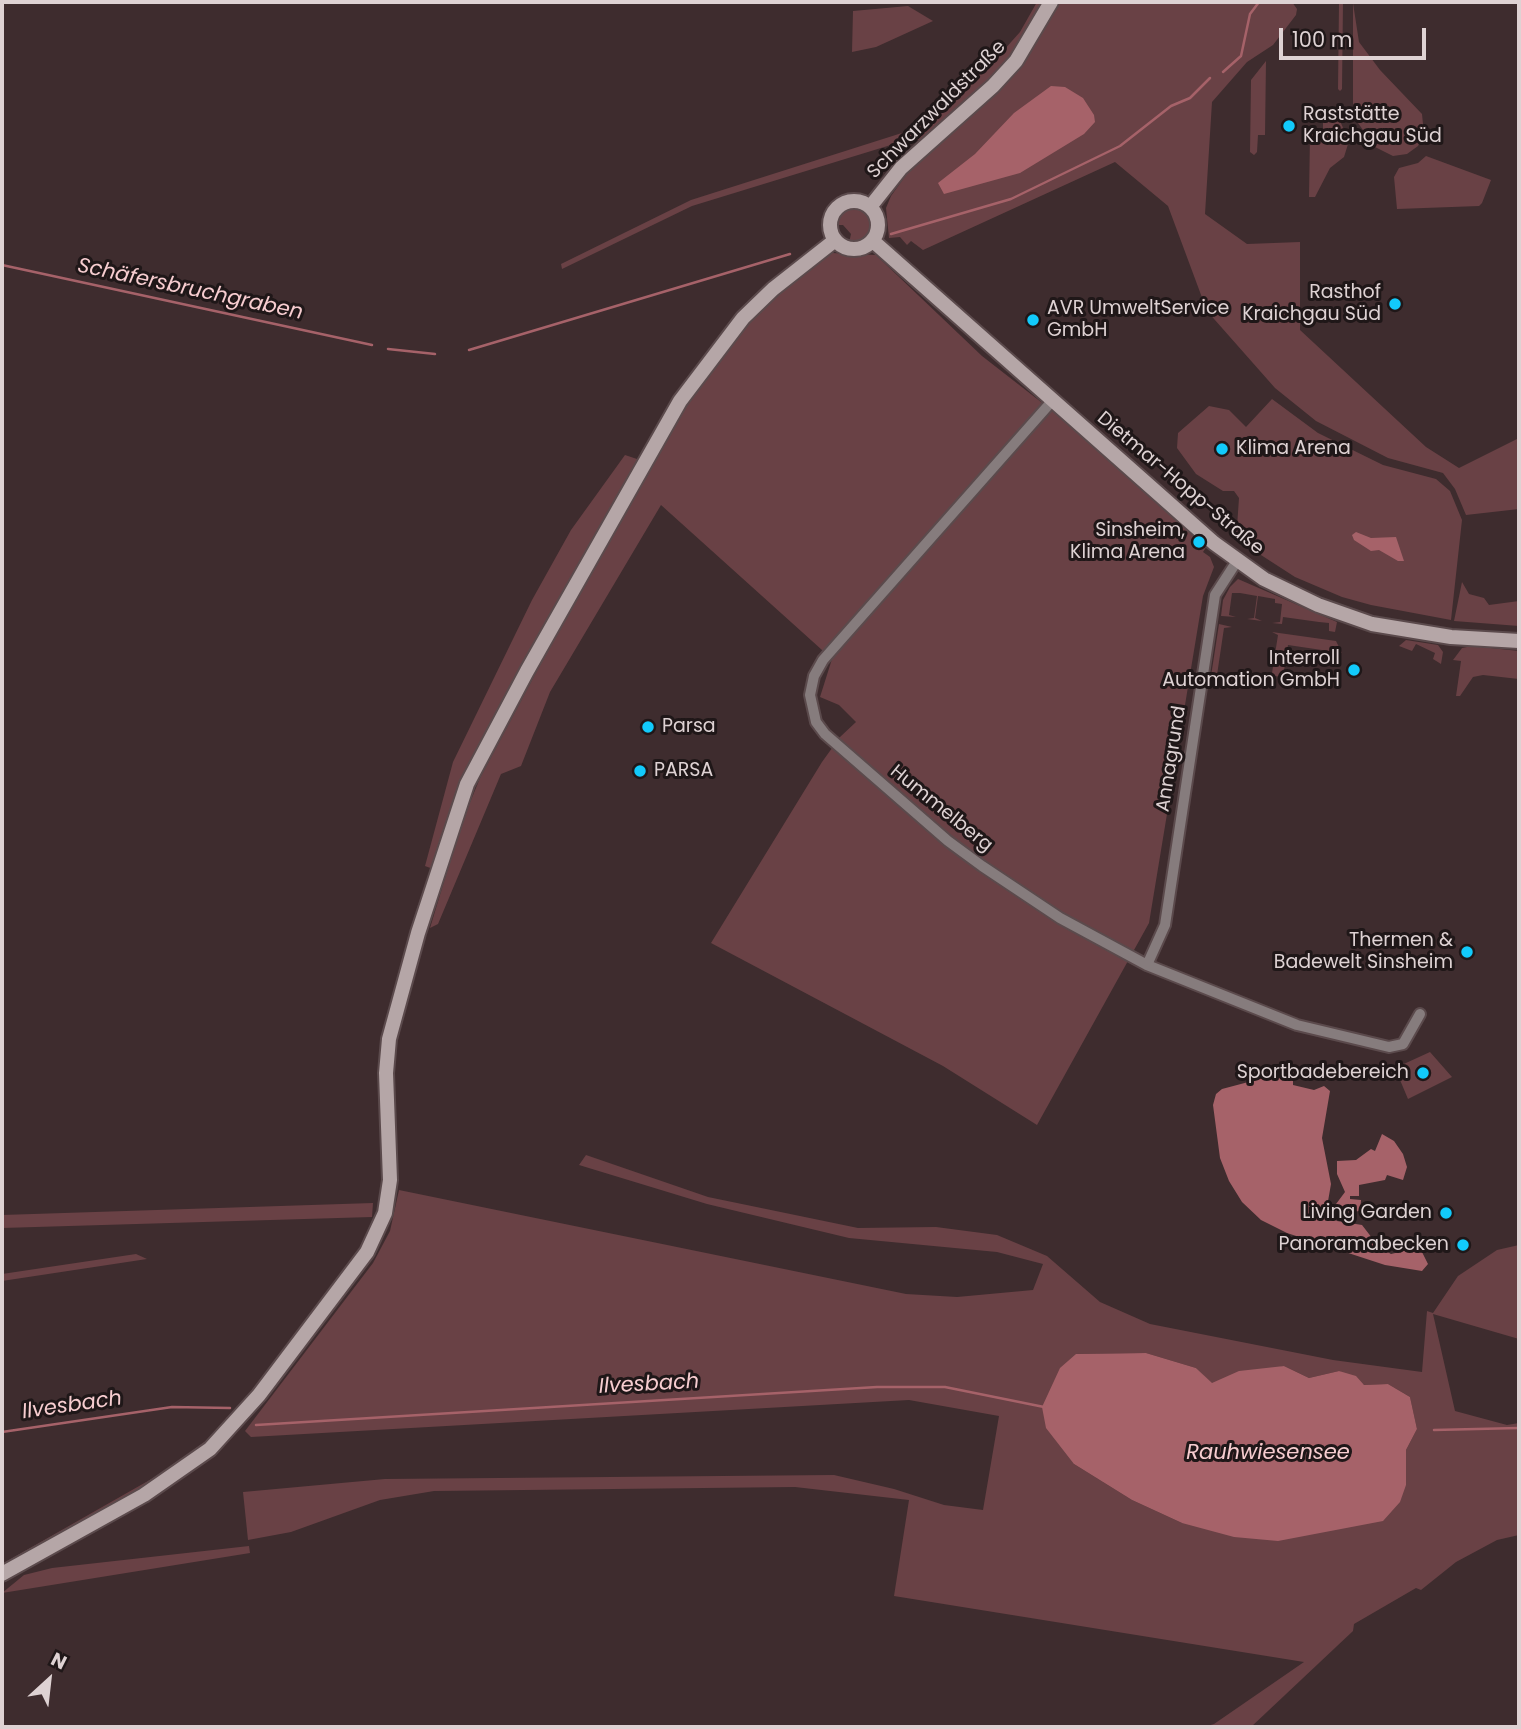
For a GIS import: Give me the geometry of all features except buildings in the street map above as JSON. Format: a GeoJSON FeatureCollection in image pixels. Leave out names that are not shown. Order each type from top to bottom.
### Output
{"type":"FeatureCollection","features":[{"type":"Feature","properties":{"kind":"main road","name":"Schwarzwaldstraße"},"geometry":{"type":"LineString","coordinates":[[870,207],[901,168],[993,86],[1016,61],[1051,2]]}},
{"type":"Feature","properties":{"kind":"main road"},"geometry":{"type":"LineString","coordinates":[[853,201],[870,207],[878,223],[873,241],[853,250],[834,240],[829,223],[837,208],[853,201]]}},
{"type":"Feature","properties":{"kind":"main road"},"geometry":{"type":"LineString","coordinates":[[2,1574],[144,1495],[210,1449],[259,1395],[367,1252],[381,1225],[388,1199],[390,1160],[386,1073],[389,1039],[418,933],[467,784],[527,671],[680,401],[743,318],[773,289],[834,240]]}},
{"type":"Feature","properties":{"kind":"main road","name":"Dietmar-Hopp-Straße"},"geometry":{"type":"LineString","coordinates":[[873,241],[1237,561],[1295,595],[1371,624],[1451,637],[1519,641]]}},
{"type":"Feature","properties":{"kind":"street","name":"Hummelberg"},"geometry":{"type":"LineString","coordinates":[[1053,400],[823,660],[814,676],[810,703],[816,722],[825,734],[948,841],[1060,918],[1147,965],[1297,1025],[1389,1047],[1403,1044],[1420,1014]]}},
{"type":"Feature","properties":{"kind":"street","name":"Annagrund"},"geometry":{"type":"LineString","coordinates":[[1147,965],[1165,925],[1215,595],[1237,561]]}},
{"type":"Feature","properties":{"kind":"shaded area"},"geometry":{"type":"Polygon","coordinates":[[[1037,2],[1047,2],[1003,69],[924,140],[907,140],[692,206],[562,269],[561,264],[691,200],[905,132],[944,107],[995,60],[1020,32],[1037,2]]]}},
{"type":"Feature","properties":{"kind":"shaded area"},"geometry":{"type":"Polygon","coordinates":[[[1058,2],[1292,2],[1297,9],[1296,15],[1273,45],[1247,62],[1212,102],[1205,214],[1247,244],[1300,242],[1300,330],[1426,447],[1459,468],[1519,438],[1519,509],[1466,515],[1455,489],[1443,473],[1388,458],[1316,421],[1275,388],[1207,311],[1168,206],[1115,162],[923,250],[911,241],[907,245],[900,237],[889,238],[886,208],[891,196],[916,161],[1032,48],[1058,2]]]}},
{"type":"Feature","properties":{"kind":"shaded area"},"geometry":{"type":"Polygon","coordinates":[[[1343,2],[1342,89],[1340,91],[1339,3],[1343,2]]]}},
{"type":"Feature","properties":{"kind":"shaded area"},"geometry":{"type":"Polygon","coordinates":[[[1353,3],[1359,42],[1380,70],[1422,114],[1424,134],[1418,146],[1407,154],[1393,156],[1375,147],[1358,123],[1353,107],[1353,3]]]}},
{"type":"Feature","properties":{"kind":"shaded area"},"geometry":{"type":"Polygon","coordinates":[[[908,6],[933,21],[876,47],[852,52],[853,11],[908,6]]]}},
{"type":"Feature","properties":{"kind":"shaded area"},"geometry":{"type":"Polygon","coordinates":[[[1266,61],[1265,135],[1258,135],[1257,152],[1254,155],[1250,152],[1251,80],[1266,61]]]}},
{"type":"Feature","properties":{"kind":"shaded area"},"geometry":{"type":"Polygon","coordinates":[[[1323,115],[1340,121],[1349,141],[1344,157],[1330,168],[1315,197],[1309,197],[1310,136],[1323,136],[1323,115]]]}},
{"type":"Feature","properties":{"kind":"shaded area"},"geometry":{"type":"Polygon","coordinates":[[[1426,156],[1491,180],[1482,203],[1479,206],[1397,209],[1394,177],[1399,168],[1418,163],[1426,156]]]}},
{"type":"Feature","properties":{"kind":"shaded area"},"geometry":{"type":"Polygon","coordinates":[[[852,206],[866,209],[873,222],[867,239],[854,244],[849,243],[851,234],[843,225],[835,225],[840,212],[852,206]]]}},
{"type":"Feature","properties":{"kind":"shaded area"},"geometry":{"type":"Polygon","coordinates":[[[832,253],[876,255],[982,356],[1068,423],[1207,546],[1203,552],[1210,557],[1214,567],[1203,596],[1149,923],[1037,1125],[943,1066],[711,943],[822,762],[840,737],[856,722],[839,705],[820,697],[832,659],[661,505],[550,692],[521,766],[501,774],[438,924],[430,928],[462,822],[480,778],[615,524],[672,427],[707,373],[744,326],[793,282],[832,253]]]}},
{"type":"Feature","properties":{"kind":"shaded area"},"geometry":{"type":"Polygon","coordinates":[[[1272,399],[1318,433],[1383,465],[1436,479],[1450,491],[1462,520],[1451,620],[1342,597],[1295,577],[1230,535],[1237,527],[1239,498],[1234,491],[1223,491],[1196,474],[1177,448],[1178,433],[1209,406],[1229,410],[1246,427],[1272,399]]]}},
{"type":"Feature","properties":{"kind":"shaded area"},"geometry":{"type":"Polygon","coordinates":[[[625,455],[640,460],[569,581],[469,767],[450,811],[433,869],[425,866],[453,762],[532,600],[571,530],[625,455]]]}},
{"type":"Feature","properties":{"kind":"shaded area"},"geometry":{"type":"Polygon","coordinates":[[[1238,579],[1337,622],[1335,632],[1329,631],[1329,623],[1283,617],[1282,624],[1272,623],[1280,622],[1282,604],[1275,603],[1275,599],[1258,596],[1255,618],[1262,621],[1247,619],[1254,618],[1257,596],[1240,593],[1232,593],[1229,615],[1236,617],[1221,616],[1223,600],[1238,579]]]}},
{"type":"Feature","properties":{"kind":"shaded area"},"geometry":{"type":"Polygon","coordinates":[[[1462,582],[1469,594],[1484,598],[1489,605],[1519,601],[1519,626],[1454,621],[1462,582]]]}},
{"type":"Feature","properties":{"kind":"shaded area"},"geometry":{"type":"Polygon","coordinates":[[[1219,624],[1232,627],[1224,628],[1217,675],[1224,678],[1211,676],[1219,624]]]}},
{"type":"Feature","properties":{"kind":"shaded area"},"geometry":{"type":"Polygon","coordinates":[[[1272,632],[1336,641],[1342,653],[1288,645],[1283,677],[1265,675],[1272,673],[1278,635],[1272,632]]]}},
{"type":"Feature","properties":{"kind":"shaded area"},"geometry":{"type":"Polygon","coordinates":[[[1406,640],[1438,645],[1443,652],[1441,664],[1433,659],[1435,653],[1416,644],[1412,651],[1399,646],[1406,640]]]}},
{"type":"Feature","properties":{"kind":"shaded area"},"geometry":{"type":"Polygon","coordinates":[[[1472,646],[1519,651],[1519,679],[1483,675],[1473,677],[1460,696],[1456,696],[1461,661],[1453,660],[1462,648],[1472,646]]]}},
{"type":"Feature","properties":{"kind":"shaded area","name":"Sportbadebereich"},"geometry":{"type":"Polygon","coordinates":[[[1430,1052],[1452,1077],[1408,1099],[1395,1068],[1430,1052]]]}},
{"type":"Feature","properties":{"kind":"shaded area"},"geometry":{"type":"Polygon","coordinates":[[[586,1155],[708,1197],[858,1228],[936,1227],[997,1235],[1047,1256],[1100,1302],[1150,1324],[1333,1360],[1422,1372],[1427,1311],[1433,1313],[1458,1276],[1497,1250],[1519,1245],[1519,1339],[1433,1314],[1455,1411],[1507,1425],[1519,1423],[1519,1535],[1497,1540],[1456,1562],[1421,1590],[1416,1588],[1354,1624],[1353,1631],[1251,1727],[1204,1727],[1214,1724],[1304,1662],[894,1596],[909,1500],[795,1487],[434,1491],[380,1500],[291,1532],[248,1540],[243,1492],[385,1479],[834,1475],[894,1489],[944,1505],[983,1510],[999,1416],[909,1400],[251,1437],[245,1431],[373,1263],[390,1231],[399,1190],[906,1294],[957,1297],[1033,1290],[1043,1264],[997,1252],[849,1238],[707,1204],[579,1165],[586,1155]],[[1146,1353],[1076,1354],[1074,1464],[1132,1500],[1182,1523],[1406,1485],[1406,1450],[1417,1429],[1410,1397],[1388,1384],[1364,1385],[1339,1371],[1309,1378],[1284,1366],[1212,1384],[1196,1368],[1146,1353]]]}},
{"type":"Feature","properties":{"kind":"shaded area"},"geometry":{"type":"Polygon","coordinates":[[[373,1203],[372,1217],[2,1228],[2,1215],[373,1203]]]}},
{"type":"Feature","properties":{"kind":"shaded area"},"geometry":{"type":"Polygon","coordinates":[[[136,1254],[147,1259],[2,1281],[2,1274],[136,1254]]]}},
{"type":"Feature","properties":{"kind":"shaded area"},"geometry":{"type":"Polygon","coordinates":[[[227,1417],[231,1419],[177,1471],[2,1568],[2,1564],[162,1473],[214,1435],[227,1417]]]}},
{"type":"Feature","properties":{"kind":"shaded area"},"geometry":{"type":"Polygon","coordinates":[[[249,1546],[250,1553],[2,1593],[24,1575],[52,1568],[249,1546]]]}},
{"type":"Feature","properties":{"kind":"water"},"geometry":{"type":"Polygon","coordinates":[[[1051,86],[1065,87],[1083,98],[1094,115],[1095,122],[1084,134],[1020,173],[944,194],[938,183],[975,154],[1014,113],[1051,86]]]}},
{"type":"Feature","properties":{"kind":"water"},"geometry":{"type":"Polygon","coordinates":[[[1356,532],[1371,538],[1396,537],[1404,561],[1398,561],[1379,550],[1371,551],[1354,540],[1352,535],[1356,532]]]}},
{"type":"Feature","properties":{"kind":"water"},"geometry":{"type":"Polygon","coordinates":[[[1271,1076],[1314,1090],[1324,1086],[1330,1091],[1322,1138],[1331,1184],[1327,1207],[1330,1215],[1337,1221],[1362,1225],[1379,1247],[1391,1254],[1412,1249],[1422,1252],[1428,1264],[1422,1271],[1385,1265],[1287,1233],[1261,1220],[1242,1202],[1229,1181],[1220,1158],[1213,1105],[1216,1094],[1222,1089],[1271,1076]]]}},
{"type":"Feature","properties":{"kind":"water"},"geometry":{"type":"Polygon","coordinates":[[[1382,1134],[1394,1141],[1403,1154],[1407,1167],[1403,1180],[1387,1175],[1385,1180],[1359,1185],[1359,1196],[1350,1196],[1350,1199],[1361,1200],[1360,1211],[1340,1213],[1336,1204],[1345,1192],[1337,1174],[1337,1161],[1356,1160],[1371,1149],[1375,1151],[1382,1134]]]}},
{"type":"Feature","properties":{"kind":"water","name":"Rauhwiesensee"},"geometry":{"type":"Polygon","coordinates":[[[1146,1353],[1196,1368],[1212,1383],[1239,1371],[1284,1366],[1309,1378],[1339,1371],[1356,1376],[1364,1385],[1388,1384],[1410,1397],[1417,1429],[1406,1450],[1406,1485],[1400,1502],[1383,1521],[1278,1541],[1234,1537],[1182,1523],[1132,1500],[1074,1464],[1046,1428],[1042,1407],[1060,1368],[1076,1354],[1146,1353]]]}},
{"type":"Feature","properties":{"kind":"waterway","name":"Schäfersbruchgraben"},"geometry":{"type":"LineString","coordinates":[[1223,72],[1241,56],[1250,14],[1259,2]]}},
{"type":"Feature","properties":{"kind":"waterway","name":"Schäfersbruchgraben"},"geometry":{"type":"LineString","coordinates":[[891,234],[1011,199],[1120,146],[1171,106],[1190,98],[1210,78]]}},
{"type":"Feature","properties":{"kind":"waterway","name":"Schäfersbruchgraben"},"geometry":{"type":"LineString","coordinates":[[469,350],[790,254]]}},
{"type":"Feature","properties":{"kind":"waterway","name":"Schäfersbruchgraben"},"geometry":{"type":"LineString","coordinates":[[2,265],[372,345]]}},
{"type":"Feature","properties":{"kind":"waterway","name":"Schäfersbruchgraben"},"geometry":{"type":"LineString","coordinates":[[388,349],[435,354]]}},
{"type":"Feature","properties":{"kind":"waterway","name":"Ilvesbach"},"geometry":{"type":"LineString","coordinates":[[256,1425],[877,1387],[945,1387],[1044,1407]]}},
{"type":"Feature","properties":{"kind":"waterway","name":"Ilvesbach"},"geometry":{"type":"LineString","coordinates":[[2,1432],[172,1407],[230,1408]]}},
{"type":"Feature","properties":{"kind":"waterway","name":"Ilvesbach"},"geometry":{"type":"LineString","coordinates":[[1434,1430],[1519,1428]]}},
{"type":"Feature","properties":{"kind":"place","name":"Raststätte Kraichgau Süd"},"geometry":{"type":"Point","coordinates":[1289,126]}},
{"type":"Feature","properties":{"kind":"place","name":"Rasthof Kraichgau Süd"},"geometry":{"type":"Point","coordinates":[1395,304]}},
{"type":"Feature","properties":{"kind":"place","name":"AVR UmweltService GmbH"},"geometry":{"type":"Point","coordinates":[1033,320]}},
{"type":"Feature","properties":{"kind":"place","name":"Klima Arena"},"geometry":{"type":"Point","coordinates":[1222,449]}},
{"type":"Feature","properties":{"kind":"place","name":"Sinsheim, Klima Arena"},"geometry":{"type":"Point","coordinates":[1199,542]}},
{"type":"Feature","properties":{"kind":"place","name":"Interroll Automation GmbH"},"geometry":{"type":"Point","coordinates":[1354,670]}},
{"type":"Feature","properties":{"kind":"place","name":"Parsa"},"geometry":{"type":"Point","coordinates":[648,727]}},
{"type":"Feature","properties":{"kind":"place","name":"PARSA"},"geometry":{"type":"Point","coordinates":[640,771]}},
{"type":"Feature","properties":{"kind":"place","name":"Thermen & Badewelt Sinsheim"},"geometry":{"type":"Point","coordinates":[1467,952]}},
{"type":"Feature","properties":{"kind":"place","name":"Sportbadebereich"},"geometry":{"type":"Point","coordinates":[1423,1073]}},
{"type":"Feature","properties":{"kind":"place","name":"Living Garden"},"geometry":{"type":"Point","coordinates":[1446,1213]}},
{"type":"Feature","properties":{"kind":"place","name":"Panoramabecken"},"geometry":{"type":"Point","coordinates":[1463,1245]}}]}
